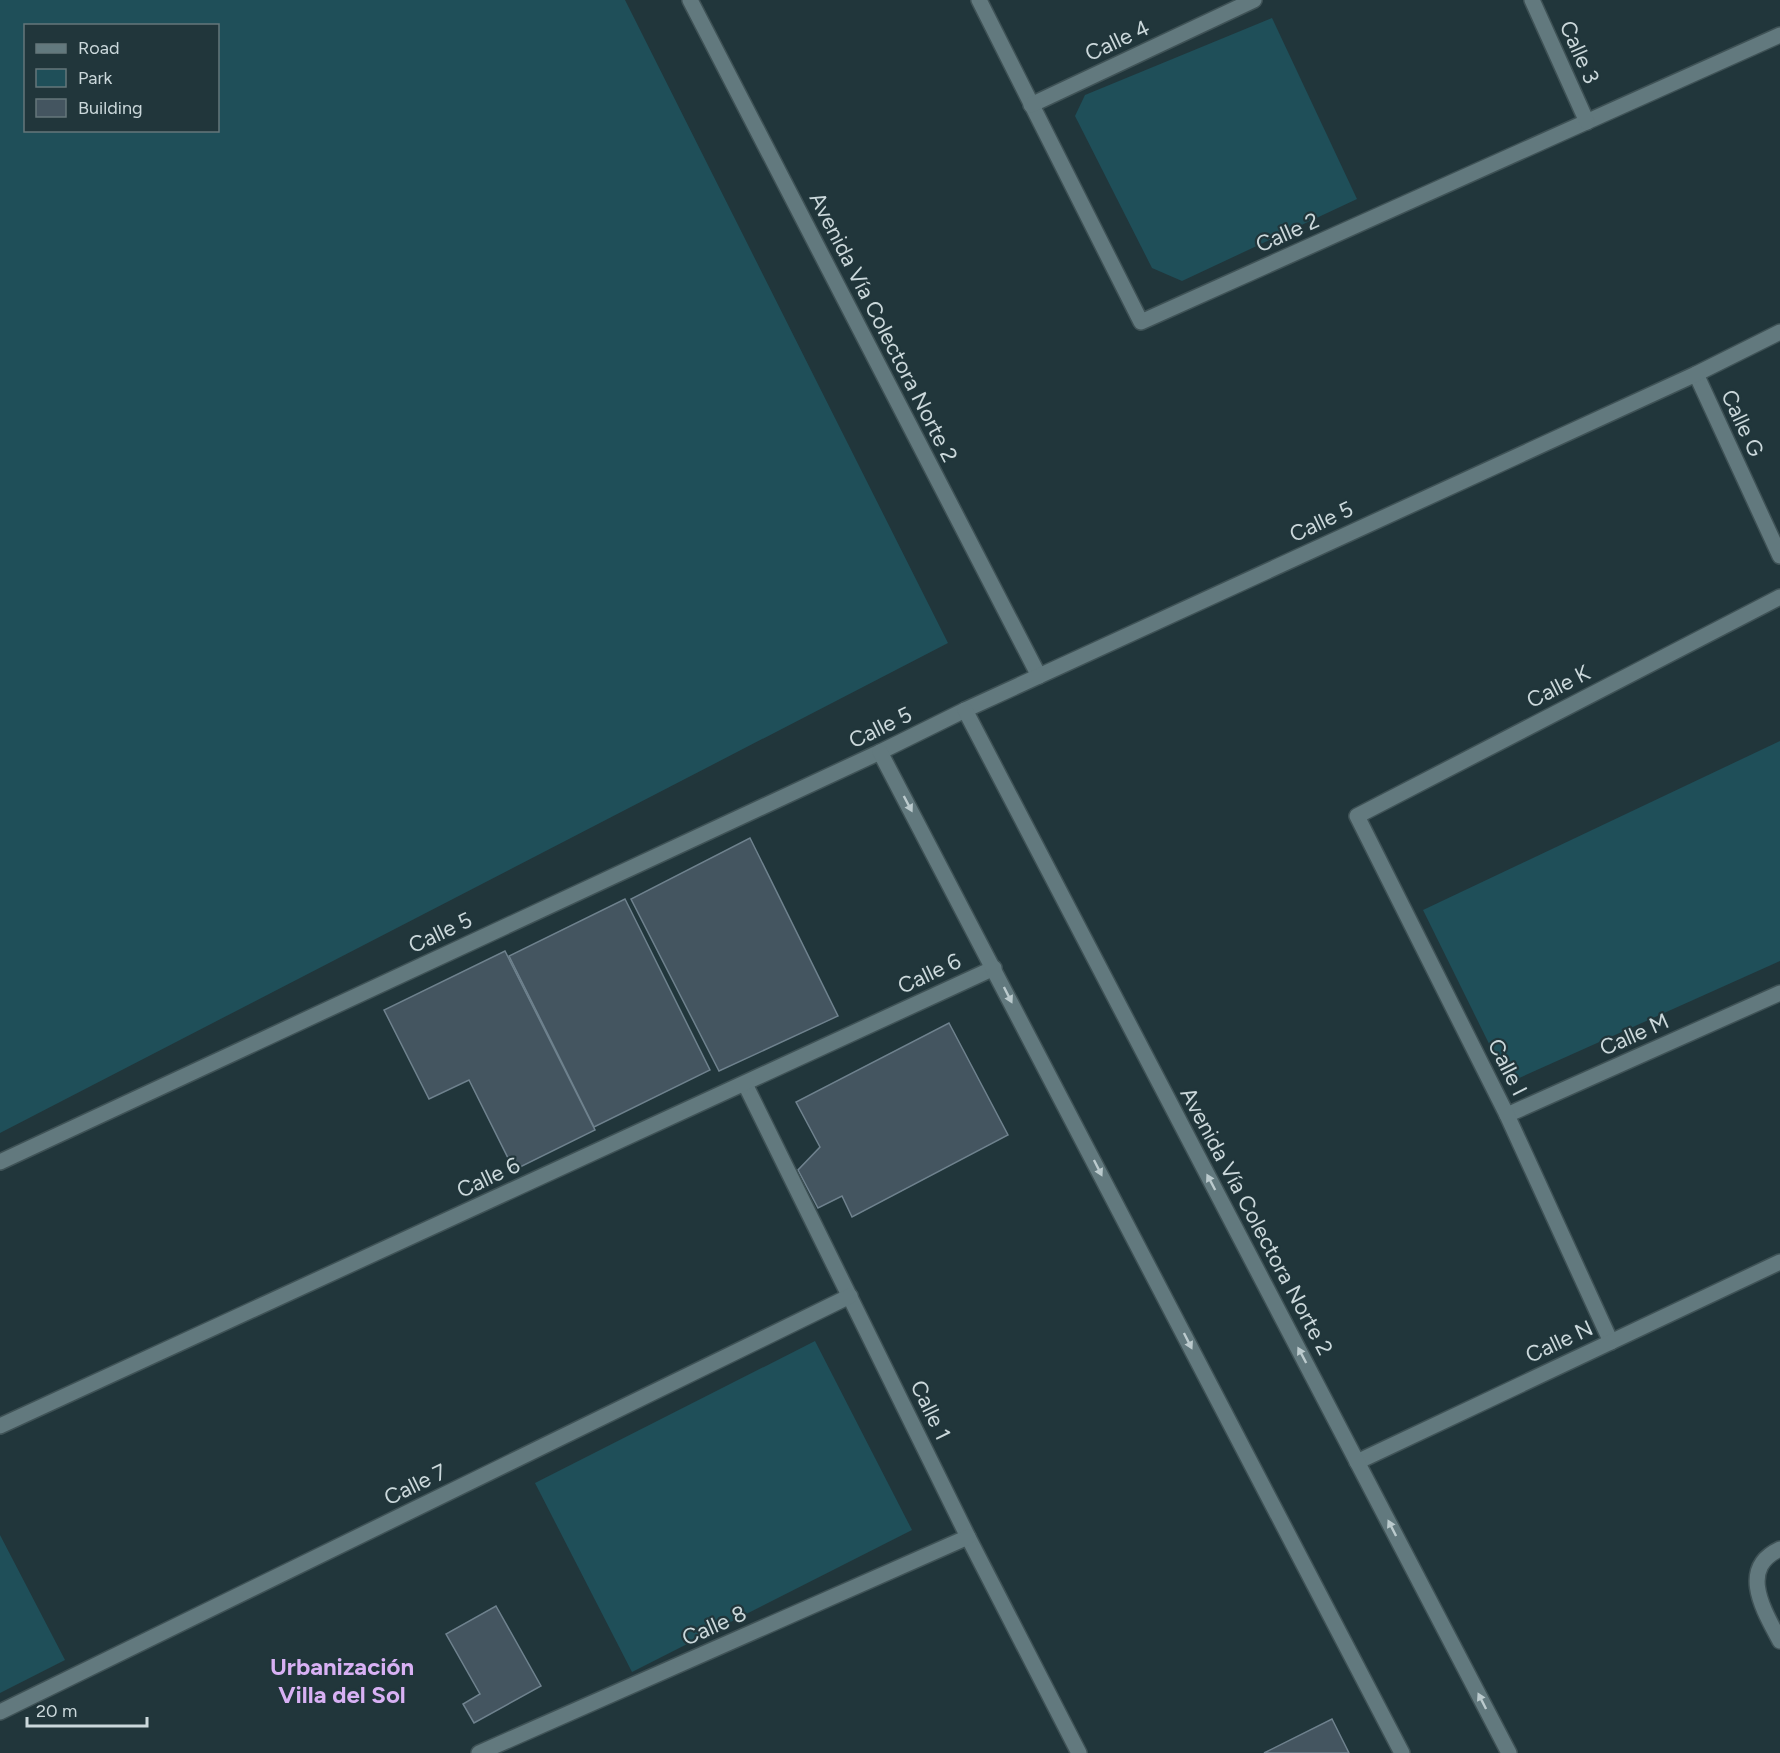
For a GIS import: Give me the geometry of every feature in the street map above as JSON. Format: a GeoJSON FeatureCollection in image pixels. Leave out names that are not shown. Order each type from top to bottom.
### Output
{"type":"FeatureCollection","features":[{"type":"Feature","properties":{"kind":"street","name":"Avenida Vía Colectora Norte 2"},"geometry":{"type":"LineString","coordinates":[[690,0],[1039,676]]}},
{"type":"Feature","properties":{"kind":"street","name":"Calle 2"},"geometry":{"type":"LineString","coordinates":[[979,0],[1141,322],[1780,35]]}},
{"type":"Feature","properties":{"kind":"street","name":"Calle 4"},"geometry":{"type":"LineString","coordinates":[[1031,105],[1254,0]]}},
{"type":"Feature","properties":{"kind":"street","name":"Calle 3"},"geometry":{"type":"LineString","coordinates":[[1532,0],[1587,122]]}},
{"type":"Feature","properties":{"kind":"street","name":"Calle 5"},"geometry":{"type":"LineString","coordinates":[[0,1162],[880,752],[965,710],[1696,374],[1780,332]]}},
{"type":"Feature","properties":{"kind":"street","name":"Calle G"},"geometry":{"type":"LineString","coordinates":[[1696,374],[1780,556]]}},
{"type":"Feature","properties":{"kind":"street","name":"Calle K"},"geometry":{"type":"LineString","coordinates":[[1357,816],[1780,597]]}},
{"type":"Feature","properties":{"kind":"street","name":"Avenida Vía Colectora Norte 2"},"geometry":{"type":"LineString","coordinates":[[965,710],[1509,1753]]}},
{"type":"Feature","properties":{"kind":"street"},"geometry":{"type":"LineString","coordinates":[[880,752],[1402,1753]]}},
{"type":"Feature","properties":{"kind":"street","name":"Calle I"},"geometry":{"type":"LineString","coordinates":[[1357,816],[1507,1115],[1611,1342]]}},
{"type":"Feature","properties":{"kind":"street","name":"Calle 6"},"geometry":{"type":"LineString","coordinates":[[0,1426],[994,968]]}},
{"type":"Feature","properties":{"kind":"street","name":"Calle M"},"geometry":{"type":"LineString","coordinates":[[1507,1115],[1780,993]]}},
{"type":"Feature","properties":{"kind":"street","name":"Calle 1"},"geometry":{"type":"LineString","coordinates":[[745,1084],[1075,1752]]}},
{"type":"Feature","properties":{"kind":"street","name":"Calle N"},"geometry":{"type":"LineString","coordinates":[[1357,1462],[1780,1262]]}},
{"type":"Feature","properties":{"kind":"street","name":"Calle 7"},"geometry":{"type":"LineString","coordinates":[[0,1712],[850,1296]]}},
{"type":"Feature","properties":{"kind":"street","name":"Calle 8"},"geometry":{"type":"LineString","coordinates":[[479,1753],[968,1538]]}},
{"type":"Feature","properties":{"kind":"street"},"geometry":{"type":"LineString","coordinates":[[1780,1550],[1770,1554],[1758,1570],[1756,1595],[1780,1641]]}},
{"type":"Feature","properties":{"kind":"green space"},"geometry":{"type":"Polygon","coordinates":[[[0,0],[625,0],[948,643],[0,1133],[0,0]]]}},
{"type":"Feature","properties":{"kind":"green space"},"geometry":{"type":"Polygon","coordinates":[[[1272,18],[1357,199],[1182,281],[1152,268],[1075,116],[1085,95],[1272,18]]]}},
{"type":"Feature","properties":{"kind":"green space"},"geometry":{"type":"Polygon","coordinates":[[[1780,741],[1780,961],[1517,1079],[1501,1068],[1423,910],[1780,741]]]}},
{"type":"Feature","properties":{"kind":"green space"},"geometry":{"type":"Polygon","coordinates":[[[815,1341],[912,1530],[632,1672],[535,1483],[815,1341]]]}},
{"type":"Feature","properties":{"kind":"green space"},"geometry":{"type":"Polygon","coordinates":[[[0,1535],[65,1660],[0,1693],[0,1535]]]}},
{"type":"Feature","properties":{"kind":"building"},"geometry":{"type":"Polygon","coordinates":[[[750,838],[838,1016],[719,1071],[631,899],[750,838]]]}},
{"type":"Feature","properties":{"kind":"building"},"geometry":{"type":"Polygon","coordinates":[[[625,899],[710,1070],[594,1127],[509,956],[625,899]]]}},
{"type":"Feature","properties":{"kind":"building"},"geometry":{"type":"Polygon","coordinates":[[[505,951],[595,1130],[514,1170],[469,1080],[429,1099],[384,1010],[505,951]]]}},
{"type":"Feature","properties":{"kind":"building"},"geometry":{"type":"Polygon","coordinates":[[[949,1023],[1008,1135],[852,1217],[842,1196],[818,1208],[798,1170],[820,1147],[796,1102],[949,1023]]]}},
{"type":"Feature","properties":{"kind":"building"},"geometry":{"type":"Polygon","coordinates":[[[496,1606],[541,1686],[474,1723],[463,1704],[480,1694],[446,1634],[496,1606]]]}},
{"type":"Feature","properties":{"kind":"building"},"geometry":{"type":"Polygon","coordinates":[[[1332,1719],[1349,1753],[1264,1753],[1332,1719]]]}},
{"type":"Feature","properties":{"kind":"district","name":"Urbanización Villa del Sol"},"geometry":{"type":"Point","coordinates":[342,1681]}}]}
